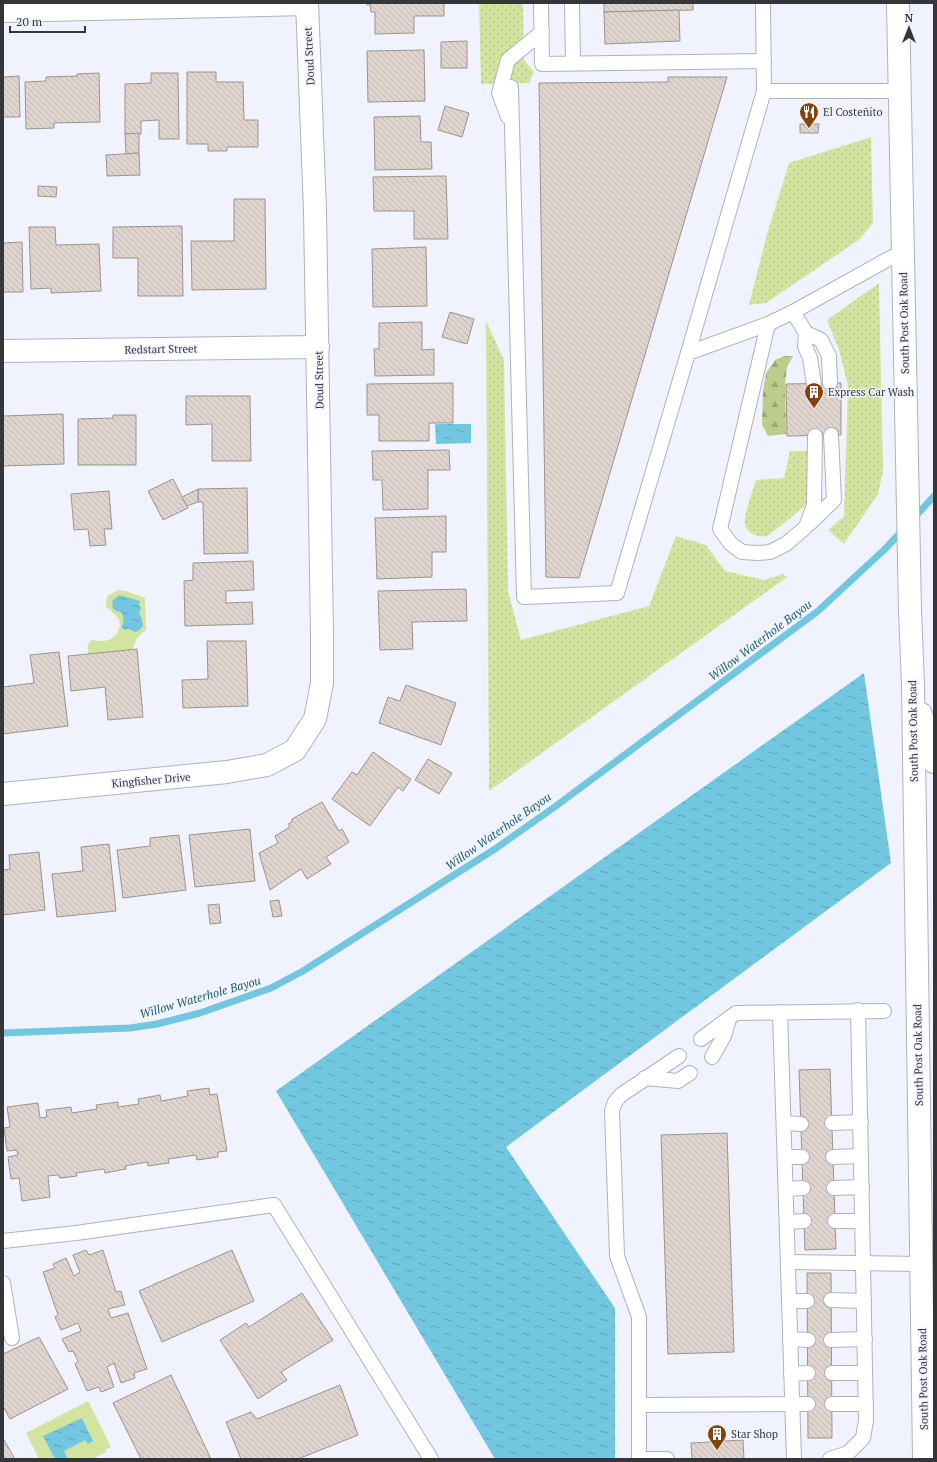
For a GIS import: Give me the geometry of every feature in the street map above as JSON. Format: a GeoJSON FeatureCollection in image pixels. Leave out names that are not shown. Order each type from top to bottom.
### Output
{"type":"FeatureCollection","features":[{"type":"Feature","properties":{"kind":"main road","name":"South Post Oak Road"},"geometry":{"type":"LineString","coordinates":[[898,3],[912,684],[924,1459]]}},
{"type":"Feature","properties":{"kind":"main road"},"geometry":{"type":"LineString","coordinates":[[3,11],[307,4]]}},
{"type":"Feature","properties":{"kind":"main road","name":"Doud Street"},"geometry":{"type":"LineString","coordinates":[[295,750],[315,720],[322,683],[314,138],[307,4]]}},
{"type":"Feature","properties":{"kind":"main road","name":"Redstart Street"},"geometry":{"type":"LineString","coordinates":[[3,351],[318,347]]}},
{"type":"Feature","properties":{"kind":"main road"},"geometry":{"type":"LineString","coordinates":[[912,684],[934,762]]}},
{"type":"Feature","properties":{"kind":"main road","name":"Kingfisher Drive"},"geometry":{"type":"LineString","coordinates":[[3,794],[227,772],[267,765],[295,750]]}},
{"type":"Feature","properties":{"kind":"lane"},"geometry":{"type":"LineString","coordinates":[[541,3],[542,64],[764,61]]}},
{"type":"Feature","properties":{"kind":"lane"},"geometry":{"type":"LineString","coordinates":[[511,87],[524,597],[617,594],[764,91],[763,3]]}},
{"type":"Feature","properties":{"kind":"lane"},"geometry":{"type":"LineString","coordinates":[[572,4],[573,63]]}},
{"type":"Feature","properties":{"kind":"lane"},"geometry":{"type":"LineString","coordinates":[[512,126],[499,93],[508,60],[542,32]]}},
{"type":"Feature","properties":{"kind":"lane"},"geometry":{"type":"LineString","coordinates":[[764,91],[900,91]]}},
{"type":"Feature","properties":{"kind":"lane"},"geometry":{"type":"LineString","coordinates":[[688,353],[768,324],[793,312],[903,251]]}},
{"type":"Feature","properties":{"kind":"lane"},"geometry":{"type":"LineString","coordinates":[[793,312],[806,333],[821,340],[829,356],[830,383]]}},
{"type":"Feature","properties":{"kind":"lane"},"geometry":{"type":"LineString","coordinates":[[768,324],[720,529],[731,544],[742,552],[770,552],[786,544],[834,500],[831,435]]}},
{"type":"Feature","properties":{"kind":"lane"},"geometry":{"type":"LineString","coordinates":[[806,333],[805,346],[810,358],[814,384]]}},
{"type":"Feature","properties":{"kind":"lane"},"geometry":{"type":"LineString","coordinates":[[806,527],[814,505],[815,436]]}},
{"type":"Feature","properties":{"kind":"lane"},"geometry":{"type":"LineString","coordinates":[[701,1039],[736,1013],[858,1010],[884,1011]]}},
{"type":"Feature","properties":{"kind":"lane"},"geometry":{"type":"LineString","coordinates":[[830,1459],[848,1453],[863,1438],[866,1420],[858,1010]]}},
{"type":"Feature","properties":{"kind":"lane"},"geometry":{"type":"LineString","coordinates":[[780,1012],[794,1459]]}},
{"type":"Feature","properties":{"kind":"lane"},"geometry":{"type":"LineString","coordinates":[[712,1057],[724,1036],[729,1019]]}},
{"type":"Feature","properties":{"kind":"lane"},"geometry":{"type":"LineString","coordinates":[[667,1459],[639,1459],[639,1317],[617,1256],[612,1111],[614,1102],[621,1095],[679,1056]]}},
{"type":"Feature","properties":{"kind":"lane"},"geometry":{"type":"LineString","coordinates":[[645,1078],[678,1081],[690,1073]]}},
{"type":"Feature","properties":{"kind":"lane"},"geometry":{"type":"LineString","coordinates":[[832,1123],[861,1122]]}},
{"type":"Feature","properties":{"kind":"lane"},"geometry":{"type":"LineString","coordinates":[[784,1123],[801,1124]]}},
{"type":"Feature","properties":{"kind":"lane"},"geometry":{"type":"LineString","coordinates":[[833,1157],[861,1156]]}},
{"type":"Feature","properties":{"kind":"lane"},"geometry":{"type":"LineString","coordinates":[[785,1157],[802,1157]]}},
{"type":"Feature","properties":{"kind":"lane"},"geometry":{"type":"LineString","coordinates":[[834,1188],[862,1187]]}},
{"type":"Feature","properties":{"kind":"lane"},"geometry":{"type":"LineString","coordinates":[[786,1189],[803,1188]]}},
{"type":"Feature","properties":{"kind":"lane"},"geometry":{"type":"LineString","coordinates":[[3,1241],[76,1233],[274,1205],[431,1459]]}},
{"type":"Feature","properties":{"kind":"lane"},"geometry":{"type":"LineString","coordinates":[[787,1222],[804,1221]]}},
{"type":"Feature","properties":{"kind":"lane"},"geometry":{"type":"LineString","coordinates":[[835,1221],[862,1221]]}},
{"type":"Feature","properties":{"kind":"lane"},"geometry":{"type":"LineString","coordinates":[[788,1262],[921,1264]]}},
{"type":"Feature","properties":{"kind":"lane"},"geometry":{"type":"LineString","coordinates":[[3,1283],[12,1338]]}},
{"type":"Feature","properties":{"kind":"lane"},"geometry":{"type":"LineString","coordinates":[[831,1300],[864,1301]]}},
{"type":"Feature","properties":{"kind":"lane"},"geometry":{"type":"LineString","coordinates":[[789,1301],[807,1301]]}},
{"type":"Feature","properties":{"kind":"lane"},"geometry":{"type":"LineString","coordinates":[[790,1339],[808,1340]]}},
{"type":"Feature","properties":{"kind":"lane"},"geometry":{"type":"LineString","coordinates":[[831,1340],[865,1339]]}},
{"type":"Feature","properties":{"kind":"lane"},"geometry":{"type":"LineString","coordinates":[[791,1374],[808,1374]]}},
{"type":"Feature","properties":{"kind":"lane"},"geometry":{"type":"LineString","coordinates":[[832,1374],[865,1374]]}},
{"type":"Feature","properties":{"kind":"lane"},"geometry":{"type":"LineString","coordinates":[[639,1405],[808,1404]]}},
{"type":"Feature","properties":{"kind":"lane"},"geometry":{"type":"LineString","coordinates":[[832,1404],[866,1404]]}},
{"type":"Feature","properties":{"kind":"green space"},"geometry":{"type":"Polygon","coordinates":[[[479,3],[523,3],[524,60],[534,72],[529,83],[481,84],[479,3]]]}},
{"type":"Feature","properties":{"kind":"green space"},"geometry":{"type":"Polygon","coordinates":[[[871,137],[873,223],[860,239],[766,303],[749,305],[767,234],[789,163],[871,137]]]}},
{"type":"Feature","properties":{"kind":"green space"},"geometry":{"type":"Polygon","coordinates":[[[879,283],[883,471],[878,494],[844,544],[828,530],[844,516],[848,386],[839,350],[827,320],[879,283]]]}},
{"type":"Feature","properties":{"kind":"green space"},"geometry":{"type":"Polygon","coordinates":[[[486,321],[504,360],[508,591],[521,640],[649,606],[676,536],[706,545],[725,571],[764,580],[783,574],[787,577],[489,791],[486,321]]]}},
{"type":"Feature","properties":{"kind":"green space"},"geometry":{"type":"Polygon","coordinates":[[[784,356],[793,356],[787,367],[785,384],[786,434],[768,436],[762,425],[763,391],[766,373],[775,360],[784,356]]]}},
{"type":"Feature","properties":{"kind":"green space"},"geometry":{"type":"Polygon","coordinates":[[[790,451],[808,451],[809,486],[805,505],[767,536],[760,536],[750,533],[746,527],[745,520],[756,480],[784,478],[790,451]]]}},
{"type":"Feature","properties":{"kind":"green space"},"geometry":{"type":"Polygon","coordinates":[[[118,590],[126,591],[145,598],[146,630],[137,638],[132,650],[88,654],[88,645],[90,641],[110,639],[114,637],[119,630],[120,626],[118,618],[106,607],[107,596],[118,590]]]}},
{"type":"Feature","properties":{"kind":"green space"},"geometry":{"type":"Polygon","coordinates":[[[88,1401],[111,1447],[105,1450],[106,1452],[92,1459],[39,1459],[26,1433],[88,1401]]]}},
{"type":"Feature","properties":{"kind":"water"},"geometry":{"type":"Polygon","coordinates":[[[435,424],[471,424],[471,443],[436,444],[435,424]]]}},
{"type":"Feature","properties":{"kind":"water"},"geometry":{"type":"Polygon","coordinates":[[[118,596],[140,601],[139,605],[141,608],[139,613],[143,626],[138,631],[135,632],[129,629],[125,630],[122,627],[123,616],[121,612],[116,611],[113,608],[112,601],[118,596]]]}},
{"type":"Feature","properties":{"kind":"water"},"geometry":{"type":"Polygon","coordinates":[[[864,673],[891,863],[506,1147],[615,1308],[615,1459],[495,1459],[276,1091],[864,673]]]}},
{"type":"Feature","properties":{"kind":"water"},"geometry":{"type":"Polygon","coordinates":[[[82,1418],[93,1441],[88,1444],[85,1440],[64,1451],[68,1459],[55,1459],[43,1436],[82,1418]]]}},
{"type":"Feature","properties":{"kind":"building"},"geometry":{"type":"Polygon","coordinates":[[[367,3],[444,3],[444,16],[414,16],[414,33],[375,34],[375,12],[371,12],[370,5],[367,5],[367,3]]]}},
{"type":"Feature","properties":{"kind":"building"},"geometry":{"type":"Polygon","coordinates":[[[604,3],[693,3],[693,10],[604,12],[604,3]]]}},
{"type":"Feature","properties":{"kind":"building"},"geometry":{"type":"Polygon","coordinates":[[[679,10],[680,41],[605,44],[604,12],[679,10]]]}},
{"type":"Feature","properties":{"kind":"building"},"geometry":{"type":"Polygon","coordinates":[[[467,41],[467,68],[441,68],[441,42],[467,41]]]}},
{"type":"Feature","properties":{"kind":"building"},"geometry":{"type":"Polygon","coordinates":[[[424,50],[425,101],[368,102],[367,51],[424,50]]]}},
{"type":"Feature","properties":{"kind":"building"},"geometry":{"type":"Polygon","coordinates":[[[187,72],[216,72],[216,82],[243,82],[244,120],[258,120],[258,147],[227,147],[227,151],[208,151],[208,144],[187,144],[187,72]]]}},
{"type":"Feature","properties":{"kind":"building"},"geometry":{"type":"Polygon","coordinates":[[[99,73],[100,122],[54,123],[54,128],[26,129],[25,82],[46,81],[46,77],[77,76],[77,74],[99,73]]]}},
{"type":"Feature","properties":{"kind":"building"},"geometry":{"type":"Polygon","coordinates":[[[151,73],[178,73],[179,139],[159,139],[159,120],[141,121],[141,134],[125,134],[125,84],[151,83],[151,73]]]}},
{"type":"Feature","properties":{"kind":"building"},"geometry":{"type":"Polygon","coordinates":[[[19,76],[20,117],[3,117],[3,77],[19,76]]]}},
{"type":"Feature","properties":{"kind":"building"},"geometry":{"type":"Polygon","coordinates":[[[668,77],[727,77],[579,578],[546,577],[539,83],[668,82],[668,77]]]}},
{"type":"Feature","properties":{"kind":"building"},"geometry":{"type":"Polygon","coordinates":[[[445,106],[469,113],[462,137],[438,130],[445,106]]]}},
{"type":"Feature","properties":{"kind":"building"},"geometry":{"type":"Polygon","coordinates":[[[420,116],[421,142],[431,142],[432,169],[375,170],[374,117],[420,116]]]}},
{"type":"Feature","properties":{"kind":"building","name":"El Costeñito"},"geometry":{"type":"Polygon","coordinates":[[[800,124],[819,124],[818,133],[800,133],[800,124]]]}},
{"type":"Feature","properties":{"kind":"building"},"geometry":{"type":"Polygon","coordinates":[[[139,133],[139,153],[126,154],[125,134],[139,133]]]}},
{"type":"Feature","properties":{"kind":"building"},"geometry":{"type":"Polygon","coordinates":[[[139,153],[140,175],[107,176],[106,155],[139,153]]]}},
{"type":"Feature","properties":{"kind":"building"},"geometry":{"type":"Polygon","coordinates":[[[446,176],[448,239],[414,239],[414,211],[374,211],[373,177],[446,176]]]}},
{"type":"Feature","properties":{"kind":"building"},"geometry":{"type":"Polygon","coordinates":[[[38,186],[57,187],[56,197],[38,196],[38,186]]]}},
{"type":"Feature","properties":{"kind":"building"},"geometry":{"type":"Polygon","coordinates":[[[234,199],[265,199],[266,289],[192,290],[191,241],[234,241],[234,199]]]}},
{"type":"Feature","properties":{"kind":"building"},"geometry":{"type":"Polygon","coordinates":[[[182,226],[183,296],[138,296],[138,258],[113,258],[113,227],[182,226]]]}},
{"type":"Feature","properties":{"kind":"building"},"geometry":{"type":"Polygon","coordinates":[[[29,227],[55,227],[56,245],[99,244],[101,291],[51,293],[51,288],[31,289],[29,227]]]}},
{"type":"Feature","properties":{"kind":"building"},"geometry":{"type":"Polygon","coordinates":[[[22,242],[23,292],[3,292],[3,243],[22,242]]]}},
{"type":"Feature","properties":{"kind":"building"},"geometry":{"type":"Polygon","coordinates":[[[426,247],[427,306],[373,307],[372,249],[426,247]]]}},
{"type":"Feature","properties":{"kind":"building"},"geometry":{"type":"Polygon","coordinates":[[[450,312],[474,319],[467,344],[442,337],[450,312]]]}},
{"type":"Feature","properties":{"kind":"building"},"geometry":{"type":"Polygon","coordinates":[[[422,322],[422,350],[434,349],[434,375],[375,376],[374,349],[379,349],[379,323],[422,322]]]}},
{"type":"Feature","properties":{"kind":"building"},"geometry":{"type":"Polygon","coordinates":[[[453,383],[453,423],[429,423],[429,441],[379,441],[379,415],[367,415],[367,384],[453,383]]]}},
{"type":"Feature","properties":{"kind":"building","name":"Express Car Wash"},"geometry":{"type":"Polygon","coordinates":[[[841,383],[841,435],[787,436],[786,384],[841,383]]]}},
{"type":"Feature","properties":{"kind":"building"},"geometry":{"type":"Polygon","coordinates":[[[186,396],[250,396],[251,461],[212,461],[212,424],[186,425],[186,396]]]}},
{"type":"Feature","properties":{"kind":"building"},"geometry":{"type":"Polygon","coordinates":[[[63,414],[64,464],[3,466],[3,416],[63,414]]]}},
{"type":"Feature","properties":{"kind":"building"},"geometry":{"type":"Polygon","coordinates":[[[113,415],[136,415],[136,465],[78,465],[78,419],[113,418],[113,415]]]}},
{"type":"Feature","properties":{"kind":"building"},"geometry":{"type":"Polygon","coordinates":[[[449,450],[450,470],[428,470],[428,509],[383,510],[382,480],[373,480],[372,451],[449,450]]]}},
{"type":"Feature","properties":{"kind":"building"},"geometry":{"type":"Polygon","coordinates":[[[173,479],[188,508],[163,520],[148,491],[173,479]]]}},
{"type":"Feature","properties":{"kind":"building"},"geometry":{"type":"Polygon","coordinates":[[[247,488],[248,553],[204,554],[203,502],[198,502],[198,489],[247,488]]]}},
{"type":"Feature","properties":{"kind":"building"},"geometry":{"type":"Polygon","coordinates":[[[198,489],[198,502],[187,506],[182,497],[198,489]]]}},
{"type":"Feature","properties":{"kind":"building"},"geometry":{"type":"Polygon","coordinates":[[[109,491],[112,529],[104,529],[106,545],[90,546],[88,529],[74,530],[71,494],[109,491]]]}},
{"type":"Feature","properties":{"kind":"building"},"geometry":{"type":"Polygon","coordinates":[[[446,516],[446,552],[432,552],[432,577],[377,579],[375,518],[446,516]]]}},
{"type":"Feature","properties":{"kind":"building"},"geometry":{"type":"Polygon","coordinates":[[[253,561],[254,590],[226,591],[226,603],[252,602],[253,624],[185,626],[184,581],[193,580],[193,563],[253,561]]]}},
{"type":"Feature","properties":{"kind":"building"},"geometry":{"type":"Polygon","coordinates":[[[466,589],[467,621],[412,622],[413,649],[380,650],[378,591],[466,589]]]}},
{"type":"Feature","properties":{"kind":"building"},"geometry":{"type":"Polygon","coordinates":[[[207,641],[246,641],[248,706],[183,708],[182,680],[208,679],[207,641]]]}},
{"type":"Feature","properties":{"kind":"building"},"geometry":{"type":"Polygon","coordinates":[[[137,649],[143,717],[108,720],[105,687],[71,691],[68,656],[137,649]]]}},
{"type":"Feature","properties":{"kind":"building"},"geometry":{"type":"Polygon","coordinates":[[[59,652],[68,726],[3,734],[3,687],[34,683],[30,655],[59,652]]]}},
{"type":"Feature","properties":{"kind":"building"},"geometry":{"type":"Polygon","coordinates":[[[406,685],[456,703],[441,745],[379,723],[388,697],[400,701],[406,685]]]}},
{"type":"Feature","properties":{"kind":"building"},"geometry":{"type":"Polygon","coordinates":[[[373,752],[411,779],[403,791],[398,787],[370,826],[332,799],[352,772],[357,775],[373,752]]]}},
{"type":"Feature","properties":{"kind":"building"},"geometry":{"type":"Polygon","coordinates":[[[428,759],[452,773],[439,794],[415,780],[428,759]]]}},
{"type":"Feature","properties":{"kind":"building"},"geometry":{"type":"Polygon","coordinates":[[[322,802],[339,831],[342,829],[349,842],[326,857],[331,864],[307,879],[301,869],[270,890],[259,853],[278,843],[275,836],[290,827],[288,824],[292,822],[292,819],[322,802]]]}},
{"type":"Feature","properties":{"kind":"building"},"geometry":{"type":"Polygon","coordinates":[[[250,829],[255,881],[195,887],[189,835],[250,829]]]}},
{"type":"Feature","properties":{"kind":"building"},"geometry":{"type":"Polygon","coordinates":[[[179,835],[186,890],[123,898],[117,850],[150,846],[150,838],[179,835]]]}},
{"type":"Feature","properties":{"kind":"building"},"geometry":{"type":"Polygon","coordinates":[[[109,844],[116,911],[57,917],[52,874],[83,871],[81,847],[109,844]]]}},
{"type":"Feature","properties":{"kind":"building"},"geometry":{"type":"Polygon","coordinates":[[[39,852],[45,910],[3,915],[3,870],[10,869],[9,855],[39,852]]]}},
{"type":"Feature","properties":{"kind":"building"},"geometry":{"type":"Polygon","coordinates":[[[279,900],[282,916],[273,917],[270,901],[279,900]]]}},
{"type":"Feature","properties":{"kind":"building"},"geometry":{"type":"Polygon","coordinates":[[[219,904],[221,923],[210,924],[208,905],[219,904]]]}},
{"type":"Feature","properties":{"kind":"building"},"geometry":{"type":"Polygon","coordinates":[[[830,1069],[836,1249],[805,1250],[799,1070],[830,1069]]]}},
{"type":"Feature","properties":{"kind":"building"},"geometry":{"type":"Polygon","coordinates":[[[209,1088],[210,1095],[217,1094],[227,1151],[218,1152],[218,1157],[197,1160],[196,1155],[168,1159],[169,1163],[148,1166],[147,1162],[125,1166],[126,1169],[105,1173],[104,1169],[76,1173],[77,1176],[60,1178],[58,1175],[48,1176],[50,1197],[22,1201],[19,1178],[11,1179],[8,1157],[18,1155],[17,1150],[7,1151],[4,1128],[10,1127],[7,1107],[38,1103],[40,1118],[47,1117],[46,1110],[71,1107],[72,1113],[97,1109],[96,1105],[118,1102],[118,1107],[139,1104],[138,1099],[160,1095],[161,1101],[188,1096],[187,1091],[209,1088]]]}},
{"type":"Feature","properties":{"kind":"building"},"geometry":{"type":"Polygon","coordinates":[[[727,1133],[734,1352],[668,1354],[661,1135],[727,1133]]]}},
{"type":"Feature","properties":{"kind":"building"},"geometry":{"type":"Polygon","coordinates":[[[86,1250],[89,1255],[103,1250],[116,1292],[121,1291],[125,1305],[108,1309],[111,1318],[128,1313],[147,1369],[134,1373],[135,1378],[121,1383],[114,1363],[107,1367],[114,1387],[101,1392],[99,1387],[87,1391],[75,1364],[78,1361],[73,1351],[69,1352],[62,1339],[81,1331],[78,1323],[61,1330],[55,1317],[58,1315],[43,1272],[55,1268],[53,1264],[66,1258],[74,1276],[80,1272],[73,1255],[86,1250]]]}},
{"type":"Feature","properties":{"kind":"building"},"geometry":{"type":"Polygon","coordinates":[[[232,1250],[254,1301],[162,1342],[139,1291],[232,1250]]]}},
{"type":"Feature","properties":{"kind":"building"},"geometry":{"type":"Polygon","coordinates":[[[807,1273],[831,1273],[832,1438],[808,1438],[807,1273]]]}},
{"type":"Feature","properties":{"kind":"building"},"geometry":{"type":"Polygon","coordinates":[[[302,1293],[333,1340],[281,1372],[287,1380],[258,1399],[220,1340],[246,1323],[249,1327],[302,1293]]]}},
{"type":"Feature","properties":{"kind":"building"},"geometry":{"type":"Polygon","coordinates":[[[39,1337],[68,1389],[10,1419],[3,1406],[3,1354],[39,1337]]]}},
{"type":"Feature","properties":{"kind":"building"},"geometry":{"type":"Polygon","coordinates":[[[171,1375],[211,1459],[141,1459],[113,1403],[171,1375]]]}},
{"type":"Feature","properties":{"kind":"building"},"geometry":{"type":"Polygon","coordinates":[[[340,1385],[358,1435],[298,1459],[241,1459],[226,1422],[251,1412],[257,1419],[340,1385]]]}},
{"type":"Feature","properties":{"kind":"building"},"geometry":{"type":"Polygon","coordinates":[[[3,1438],[15,1459],[3,1459],[3,1438]]]}},
{"type":"Feature","properties":{"kind":"building","name":"Star Shop"},"geometry":{"type":"Polygon","coordinates":[[[743,1440],[744,1459],[692,1459],[691,1443],[743,1440]]]}},
{"type":"Feature","properties":{"kind":"waterway","name":"Willow Waterhole Bayou"},"geometry":{"type":"LineString","coordinates":[[914,518],[934,496]]}},
{"type":"Feature","properties":{"kind":"waterway","name":"Willow Waterhole Bayou"},"geometry":{"type":"LineString","coordinates":[[3,1033],[130,1028],[157,1024],[200,1013],[271,988],[303,971],[495,849],[556,806],[818,611],[884,550],[904,529]]}},
{"type":"Feature","properties":{"kind":"place","name":"El Costeñito"},"geometry":{"type":"Point","coordinates":[809,129]}},
{"type":"Feature","properties":{"kind":"place","name":"Express Car Wash"},"geometry":{"type":"Point","coordinates":[814,409]}},
{"type":"Feature","properties":{"kind":"place","name":"Star Shop"},"geometry":{"type":"Point","coordinates":[717,1451]}}]}
